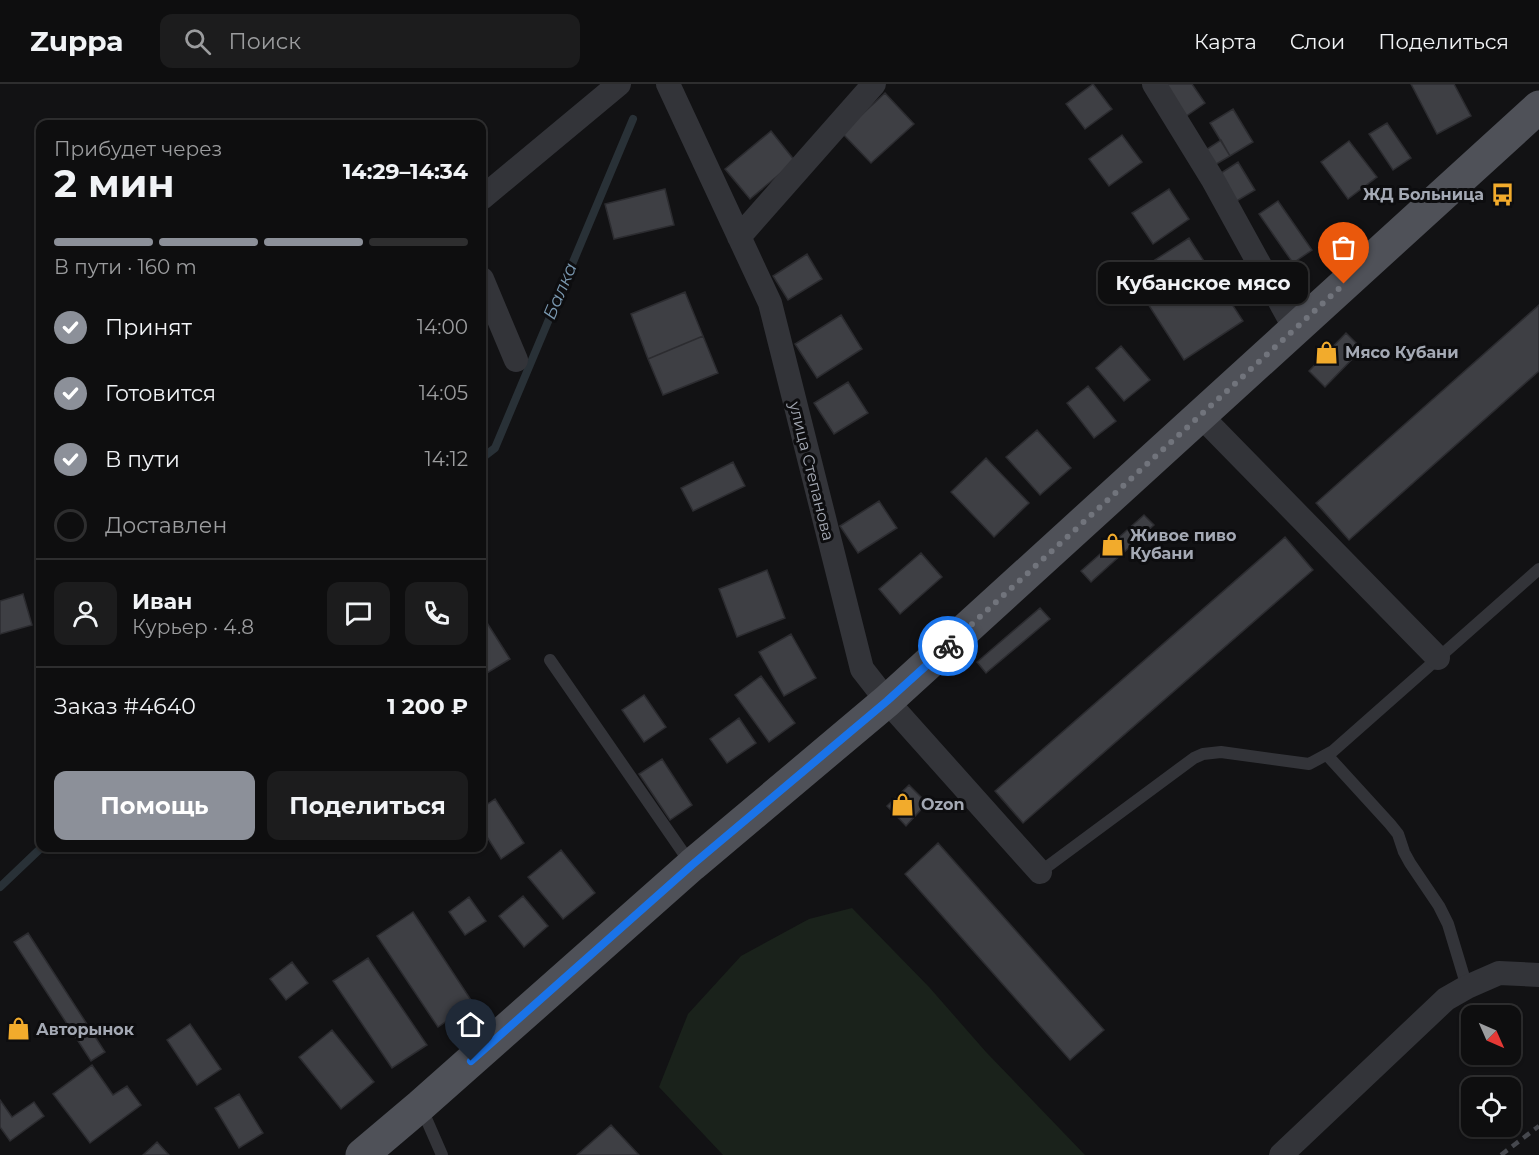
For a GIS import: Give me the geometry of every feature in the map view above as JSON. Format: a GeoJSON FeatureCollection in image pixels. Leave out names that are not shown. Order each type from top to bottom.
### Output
{"type":"FeatureCollection","features":[{"type":"Feature","properties":{"kind":"main road"},"geometry":{"type":"LineString","coordinates":[[362,1155],[692,865],[887,701],[1539,107]]}},
{"type":"Feature","properties":{"kind":"street"},"geometry":{"type":"LineString","coordinates":[[486,195],[619,84]]}},
{"type":"Feature","properties":{"kind":"street","name":"улица Степанова"},"geometry":{"type":"LineString","coordinates":[[668,84],[770,303],[862,669],[887,701],[1040,872]]}},
{"type":"Feature","properties":{"kind":"street"},"geometry":{"type":"LineString","coordinates":[[739,237],[874,84]]}},
{"type":"Feature","properties":{"kind":"street"},"geometry":{"type":"LineString","coordinates":[[1154,84],[1213,180],[1295,329]]}},
{"type":"Feature","properties":{"kind":"street"},"geometry":{"type":"LineString","coordinates":[[486,289],[516,360]]}},
{"type":"Feature","properties":{"kind":"street"},"geometry":{"type":"LineString","coordinates":[[1200,416],[1438,658]]}},
{"type":"Feature","properties":{"kind":"street"},"geometry":{"type":"LineString","coordinates":[[1281,1155],[1446,999],[1499,973],[1539,975]]}},
{"type":"Feature","properties":{"kind":"lane"},"geometry":{"type":"LineString","coordinates":[[1040,872],[1194,758],[1203,754],[1221,752],[1309,764],[1327,755],[1539,568]]}},
{"type":"Feature","properties":{"kind":"lane"},"geometry":{"type":"LineString","coordinates":[[550,660],[692,865]]}},
{"type":"Feature","properties":{"kind":"lane"},"geometry":{"type":"LineString","coordinates":[[1327,755],[1398,834],[1404,852],[1448,924],[1467,987]]}},
{"type":"Feature","properties":{"kind":"lane"},"geometry":{"type":"LineString","coordinates":[[420,1106],[442,1155]]}},
{"type":"Feature","properties":{"kind":"shaded area"},"geometry":{"type":"Polygon","coordinates":[[[852,908],[929,987],[986,1052],[1085,1155],[723,1155],[659,1087],[688,1014],[741,956],[809,919],[852,908]]]}},
{"type":"Feature","properties":{"kind":"building"},"geometry":{"type":"Polygon","coordinates":[[[1093,84],[1112,109],[1085,129],[1066,104],[1093,84]]]}},
{"type":"Feature","properties":{"kind":"building"},"geometry":{"type":"Polygon","coordinates":[[[1166,84],[1192,84],[1205,103],[1185,117],[1166,84]]]}},
{"type":"Feature","properties":{"kind":"building"},"geometry":{"type":"Polygon","coordinates":[[[1411,84],[1454,84],[1471,116],[1437,134],[1411,84]]]}},
{"type":"Feature","properties":{"kind":"building"},"geometry":{"type":"Polygon","coordinates":[[[885,93],[914,124],[871,163],[842,133],[885,93]]]}},
{"type":"Feature","properties":{"kind":"building"},"geometry":{"type":"Polygon","coordinates":[[[1233,109],[1253,142],[1230,156],[1210,123],[1233,109]]]}},
{"type":"Feature","properties":{"kind":"building"},"geometry":{"type":"Polygon","coordinates":[[[1387,123],[1411,158],[1393,170],[1369,134],[1387,123]]]}},
{"type":"Feature","properties":{"kind":"building"},"geometry":{"type":"Polygon","coordinates":[[[771,131],[795,161],[750,199],[725,169],[771,131]]]}},
{"type":"Feature","properties":{"kind":"building"},"geometry":{"type":"Polygon","coordinates":[[[1122,135],[1142,162],[1109,186],[1089,159],[1122,135]]]}},
{"type":"Feature","properties":{"kind":"building"},"geometry":{"type":"Polygon","coordinates":[[[1221,140],[1230,156],[1213,166],[1204,151],[1221,140]]]}},
{"type":"Feature","properties":{"kind":"building"},"geometry":{"type":"Polygon","coordinates":[[[1349,141],[1377,177],[1348,199],[1321,162],[1349,141]]]}},
{"type":"Feature","properties":{"kind":"building"},"geometry":{"type":"Polygon","coordinates":[[[1238,162],[1255,190],[1235,202],[1218,175],[1238,162]]]}},
{"type":"Feature","properties":{"kind":"building"},"geometry":{"type":"Polygon","coordinates":[[[665,189],[674,225],[614,239],[605,204],[665,189]]]}},
{"type":"Feature","properties":{"kind":"building"},"geometry":{"type":"Polygon","coordinates":[[[1169,189],[1189,219],[1153,244],[1132,213],[1169,189]]]}},
{"type":"Feature","properties":{"kind":"building"},"geometry":{"type":"Polygon","coordinates":[[[1278,201],[1312,250],[1293,263],[1259,214],[1278,201]]]}},
{"type":"Feature","properties":{"kind":"building"},"geometry":{"type":"Polygon","coordinates":[[[1189,238],[1243,321],[1184,360],[1130,276],[1189,238]]]}},
{"type":"Feature","properties":{"kind":"building"},"geometry":{"type":"Polygon","coordinates":[[[807,254],[822,279],[788,300],[773,276],[807,254]]]}},
{"type":"Feature","properties":{"kind":"building"},"geometry":{"type":"Polygon","coordinates":[[[685,292],[703,336],[648,359],[631,314],[685,292]]]}},
{"type":"Feature","properties":{"kind":"building"},"geometry":{"type":"Polygon","coordinates":[[[1539,305],[1539,371],[1349,540],[1316,503],[1539,305]]]}},
{"type":"Feature","properties":{"kind":"building"},"geometry":{"type":"Polygon","coordinates":[[[841,315],[862,349],[817,378],[795,344],[841,315]]]}},
{"type":"Feature","properties":{"kind":"building"},"geometry":{"type":"Polygon","coordinates":[[[1346,333],[1362,349],[1325,387],[1309,371],[1346,333]]]}},
{"type":"Feature","properties":{"kind":"building"},"geometry":{"type":"Polygon","coordinates":[[[703,336],[718,373],[663,395],[648,359],[703,336]]]}},
{"type":"Feature","properties":{"kind":"building"},"geometry":{"type":"Polygon","coordinates":[[[1121,346],[1150,380],[1124,401],[1096,368],[1121,346]]]}},
{"type":"Feature","properties":{"kind":"building"},"geometry":{"type":"Polygon","coordinates":[[[848,382],[868,413],[834,434],[814,403],[848,382]]]}},
{"type":"Feature","properties":{"kind":"building"},"geometry":{"type":"Polygon","coordinates":[[[1088,386],[1116,421],[1094,438],[1067,403],[1088,386]]]}},
{"type":"Feature","properties":{"kind":"building"},"geometry":{"type":"Polygon","coordinates":[[[1037,430],[1071,468],[1040,495],[1006,457],[1037,430]]]}},
{"type":"Feature","properties":{"kind":"building"},"geometry":{"type":"Polygon","coordinates":[[[986,458],[1029,503],[994,537],[951,492],[986,458]]]}},
{"type":"Feature","properties":{"kind":"building"},"geometry":{"type":"Polygon","coordinates":[[[733,462],[745,486],[693,511],[681,488],[733,462]]]}},
{"type":"Feature","properties":{"kind":"building"},"geometry":{"type":"Polygon","coordinates":[[[879,501],[897,528],[858,553],[840,526],[879,501]]]}},
{"type":"Feature","properties":{"kind":"building"},"geometry":{"type":"Polygon","coordinates":[[[1144,515],[1154,525],[1091,582],[1081,571],[1144,515]]]}},
{"type":"Feature","properties":{"kind":"building"},"geometry":{"type":"Polygon","coordinates":[[[1285,537],[1313,570],[1023,823],[995,791],[1285,537]]]}},
{"type":"Feature","properties":{"kind":"building"},"geometry":{"type":"Polygon","coordinates":[[[921,553],[942,577],[900,614],[879,589],[921,553]]]}},
{"type":"Feature","properties":{"kind":"building"},"geometry":{"type":"Polygon","coordinates":[[[767,570],[785,618],[737,637],[719,589],[767,570]]]}},
{"type":"Feature","properties":{"kind":"building"},"geometry":{"type":"Polygon","coordinates":[[[23,594],[32,625],[0,634],[0,601],[23,594]]]}},
{"type":"Feature","properties":{"kind":"building"},"geometry":{"type":"Polygon","coordinates":[[[1040,608],[1050,619],[986,673],[977,662],[1040,608]]]}},
{"type":"Feature","properties":{"kind":"building"},"geometry":{"type":"Polygon","coordinates":[[[486,621],[510,659],[486,674],[486,621]]]}},
{"type":"Feature","properties":{"kind":"building"},"geometry":{"type":"Polygon","coordinates":[[[791,634],[816,678],[784,696],[759,652],[791,634]]]}},
{"type":"Feature","properties":{"kind":"building"},"geometry":{"type":"Polygon","coordinates":[[[761,676],[795,723],[769,742],[735,695],[761,676]]]}},
{"type":"Feature","properties":{"kind":"building"},"geometry":{"type":"Polygon","coordinates":[[[644,695],[666,727],[644,742],[622,710],[644,695]]]}},
{"type":"Feature","properties":{"kind":"building"},"geometry":{"type":"Polygon","coordinates":[[[739,718],[756,743],[727,763],[710,739],[739,718]]]}},
{"type":"Feature","properties":{"kind":"building"},"geometry":{"type":"Polygon","coordinates":[[[662,759],[692,805],[670,820],[639,774],[662,759]]]}},
{"type":"Feature","properties":{"kind":"building"},"geometry":{"type":"Polygon","coordinates":[[[909,785],[927,803],[906,826],[887,806],[909,785]]]}},
{"type":"Feature","properties":{"kind":"building"},"geometry":{"type":"Polygon","coordinates":[[[495,799],[524,843],[501,859],[486,835],[486,805],[495,799]]]}},
{"type":"Feature","properties":{"kind":"building"},"geometry":{"type":"Polygon","coordinates":[[[938,843],[1104,1030],[1070,1060],[905,874],[938,843]]]}},
{"type":"Feature","properties":{"kind":"building"},"geometry":{"type":"Polygon","coordinates":[[[561,850],[595,893],[563,919],[528,877],[561,850]]]}},
{"type":"Feature","properties":{"kind":"building"},"geometry":{"type":"Polygon","coordinates":[[[523,896],[548,926],[524,947],[499,916],[523,896]]]}},
{"type":"Feature","properties":{"kind":"building"},"geometry":{"type":"Polygon","coordinates":[[[469,897],[486,921],[465,935],[449,912],[469,897]]]}},
{"type":"Feature","properties":{"kind":"building"},"geometry":{"type":"Polygon","coordinates":[[[413,912],[473,1003],[438,1027],[377,936],[413,912]]]}},
{"type":"Feature","properties":{"kind":"building"},"geometry":{"type":"Polygon","coordinates":[[[28,933],[105,1052],[91,1061],[14,942],[28,933]]]}},
{"type":"Feature","properties":{"kind":"building"},"geometry":{"type":"Polygon","coordinates":[[[368,958],[427,1045],[392,1068],[333,981],[368,958]]]}},
{"type":"Feature","properties":{"kind":"building"},"geometry":{"type":"Polygon","coordinates":[[[292,962],[308,983],[286,1000],[270,979],[292,962]]]}},
{"type":"Feature","properties":{"kind":"building"},"geometry":{"type":"Polygon","coordinates":[[[190,1024],[221,1069],[197,1085],[167,1040],[190,1024]]]}},
{"type":"Feature","properties":{"kind":"building"},"geometry":{"type":"Polygon","coordinates":[[[332,1030],[374,1082],[341,1109],[299,1057],[332,1030]]]}},
{"type":"Feature","properties":{"kind":"building"},"geometry":{"type":"Polygon","coordinates":[[[92,1065],[113,1095],[127,1086],[141,1105],[90,1143],[53,1094],[92,1065]]]}},
{"type":"Feature","properties":{"kind":"building"},"geometry":{"type":"Polygon","coordinates":[[[239,1094],[263,1133],[239,1148],[215,1108],[239,1094]]]}},
{"type":"Feature","properties":{"kind":"building"},"geometry":{"type":"Polygon","coordinates":[[[0,1100],[12,1117],[34,1102],[44,1116],[10,1141],[0,1127],[0,1100]]]}},
{"type":"Feature","properties":{"kind":"building"},"geometry":{"type":"Polygon","coordinates":[[[611,1125],[639,1155],[577,1155],[611,1125]]]}},
{"type":"Feature","properties":{"kind":"building"},"geometry":{"type":"Polygon","coordinates":[[[157,1142],[169,1155],[143,1155],[157,1142]]]}},
{"type":"Feature","properties":{"kind":"waterway","name":"Балка"},"geometry":{"type":"LineString","coordinates":[[486,455],[495,448],[633,119]]}},
{"type":"Feature","properties":{"kind":"waterway","name":"Балка"},"geometry":{"type":"LineString","coordinates":[[0,887],[37,852]]}},
{"type":"Feature","properties":{"kind":"railway"},"geometry":{"type":"LineString","coordinates":[[1501,1155],[1539,1126]]}},
{"type":"Feature","properties":{"kind":"way so far"},"geometry":{"type":"LineString","coordinates":[[948,646],[1344,284]]}},
{"type":"Feature","properties":{"kind":"place","name":"ЖД Больница"},"geometry":{"type":"Point","coordinates":[1502,194]}},
{"type":"Feature","properties":{"kind":"place","name":"Кубанское мясо"},"geometry":{"type":"Point","coordinates":[1344,284]}},
{"type":"Feature","properties":{"kind":"place","name":"Мясо Кубани"},"geometry":{"type":"Point","coordinates":[1327,352]}},
{"type":"Feature","properties":{"kind":"place","name":"Живое пиво Кубани"},"geometry":{"type":"Point","coordinates":[1112,544]}},
{"type":"Feature","properties":{"kind":"place","name":"Ozon"},"geometry":{"type":"Point","coordinates":[903,804]}},
{"type":"Feature","properties":{"kind":"place","name":"Авторынок"},"geometry":{"type":"Point","coordinates":[18,1029]}},
{"type":"Feature","properties":{"kind":"route"},"geometry":{"type":"LineString","coordinates":[[471,1061],[692,865],[887,701],[948,646]]}}]}
